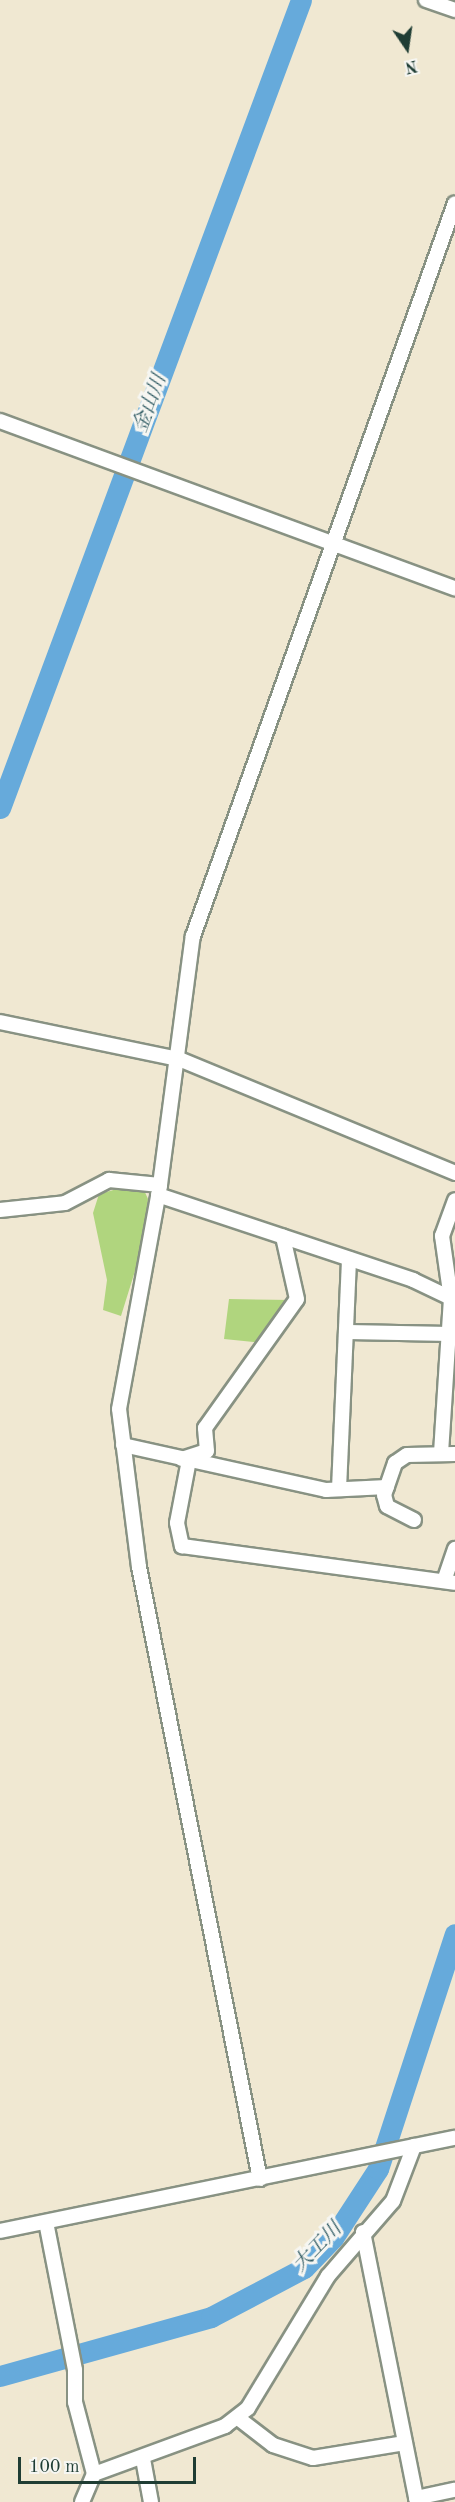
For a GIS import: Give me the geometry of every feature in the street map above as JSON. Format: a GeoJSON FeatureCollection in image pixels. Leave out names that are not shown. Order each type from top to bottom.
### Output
{"type":"FeatureCollection","features":[{"type":"Feature","properties":{"kind":"street"},"geometry":{"type":"LineString","coordinates":[[426,0],[455,10]]}},
{"type":"Feature","properties":{"kind":"street"},"geometry":{"type":"LineString","coordinates":[[260,2179],[139,1567],[119,1409],[124,1366],[159,1190],[179,1059],[193,936],[329,543],[455,202]]}},
{"type":"Feature","properties":{"kind":"street"},"geometry":{"type":"LineString","coordinates":[[0,421],[455,588]]}},
{"type":"Feature","properties":{"kind":"street"},"geometry":{"type":"LineString","coordinates":[[0,1022],[179,1059],[455,1173]]}},
{"type":"Feature","properties":{"kind":"street"},"geometry":{"type":"LineString","coordinates":[[0,1210],[65,1203],[109,1180],[159,1190],[283,1237],[454,1296]]}},
{"type":"Feature","properties":{"kind":"street"},"geometry":{"type":"LineString","coordinates":[[414,1520],[387,1506],[387,1487],[399,1458],[448,1454],[450,1334],[454,1296],[442,1236],[455,1200]]}},
{"type":"Feature","properties":{"kind":"street"},"geometry":{"type":"LineString","coordinates":[[186,1459],[207,1451],[205,1428],[297,1299],[283,1237]]}},
{"type":"Feature","properties":{"kind":"street"},"geometry":{"type":"LineString","coordinates":[[339,1489],[348,1332],[349,1259]]}},
{"type":"Feature","properties":{"kind":"street"},"geometry":{"type":"LineString","coordinates":[[348,1332],[450,1334]]}},
{"type":"Feature","properties":{"kind":"street"},"geometry":{"type":"LineString","coordinates":[[123,1445],[339,1489],[387,1487]]}},
{"type":"Feature","properties":{"kind":"street"},"geometry":{"type":"LineString","coordinates":[[186,1459],[177,1522],[182,1545],[449,1582],[455,1548]]}},
{"type":"Feature","properties":{"kind":"street"},"geometry":{"type":"LineString","coordinates":[[0,2231],[455,2138]]}},
{"type":"Feature","properties":{"kind":"street"},"geometry":{"type":"LineString","coordinates":[[94,2474],[143,2459],[238,2418],[275,2370],[328,2276],[363,2232],[381,2221],[393,2201],[414,2146]]}},
{"type":"Feature","properties":{"kind":"street"},"geometry":{"type":"LineString","coordinates":[[46,2222],[75,2370],[75,2402],[94,2474],[82,2502]]}},
{"type":"Feature","properties":{"kind":"street"},"geometry":{"type":"LineString","coordinates":[[363,2232],[417,2500],[455,2490]]}},
{"type":"Feature","properties":{"kind":"street"},"geometry":{"type":"LineString","coordinates":[[238,2418],[273,2445],[313,2458],[405,2443]]}},
{"type":"Feature","properties":{"kind":"street"},"geometry":{"type":"LineString","coordinates":[[143,2459],[152,2502]]}},
{"type":"Feature","properties":{"kind":"green space"},"geometry":{"type":"Polygon","coordinates":[[[117,1189],[144,1190],[148,1199],[145,1239],[121,1316],[103,1310],[107,1280],[93,1213],[99,1194],[117,1189]]]}},
{"type":"Feature","properties":{"kind":"green space"},"geometry":{"type":"Polygon","coordinates":[[[229,1299],[292,1300],[262,1343],[224,1339],[229,1299]]]}},
{"type":"Feature","properties":{"kind":"waterway","name":"金山川"},"geometry":{"type":"LineString","coordinates":[[0,808],[301,0]]}},
{"type":"Feature","properties":{"kind":"waterway","name":"大工川"},"geometry":{"type":"LineString","coordinates":[[0,2376],[211,2317],[304,2268],[333,2238],[378,2169],[455,1934]]}}]}
